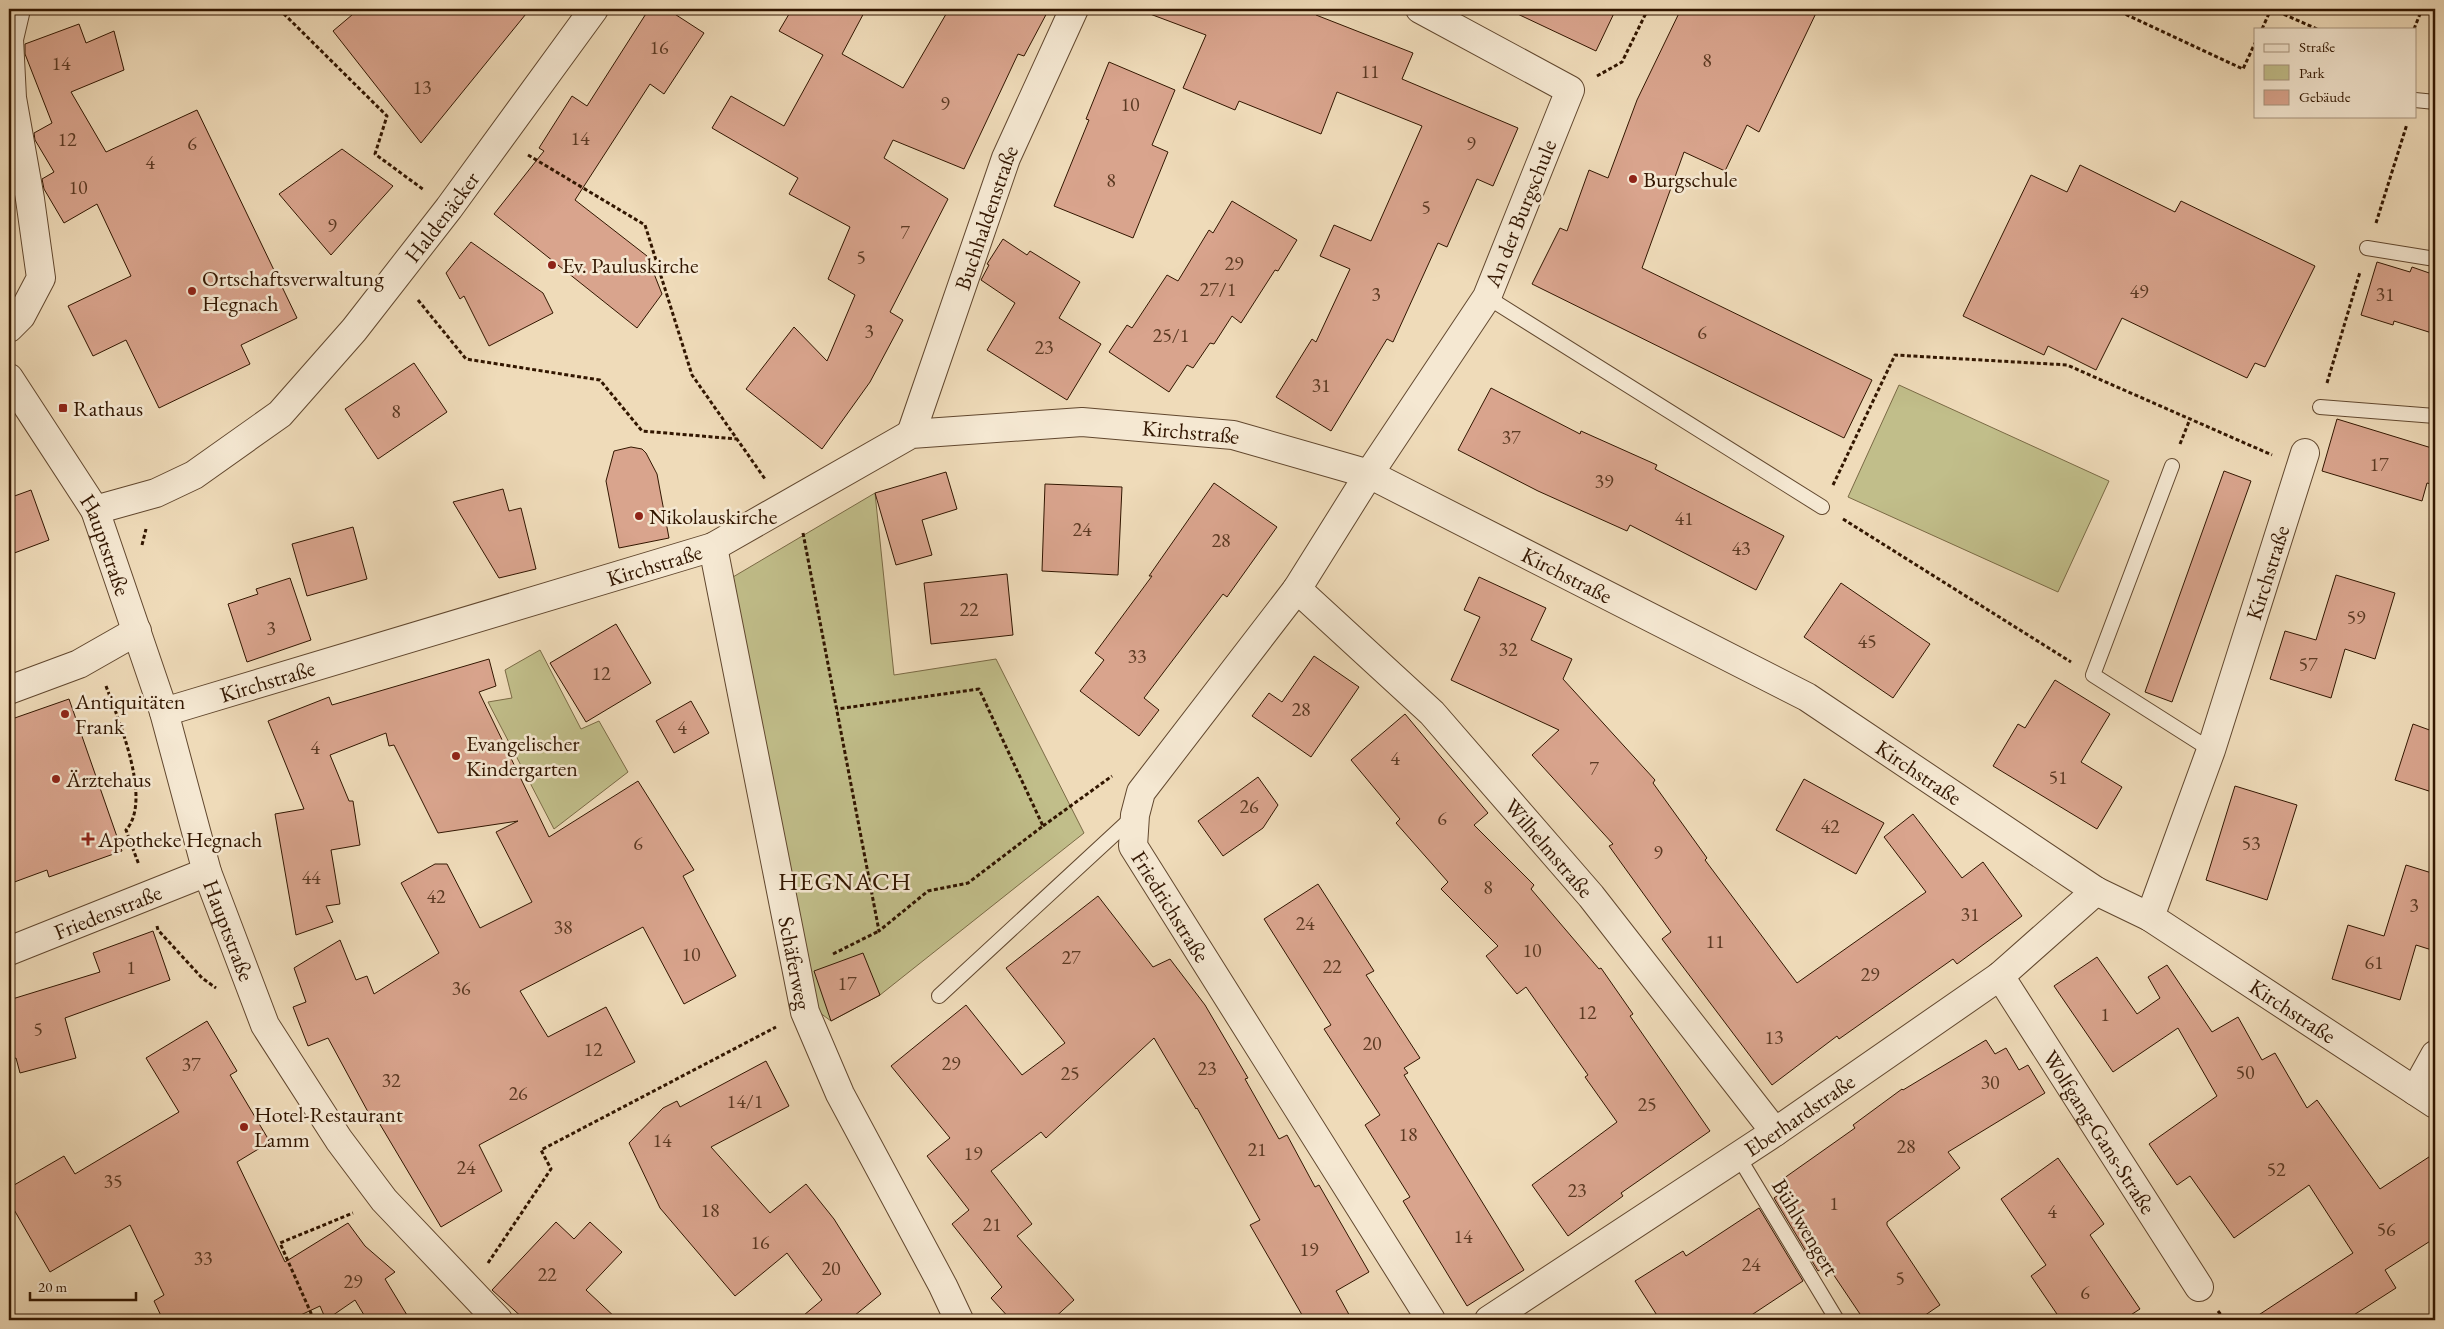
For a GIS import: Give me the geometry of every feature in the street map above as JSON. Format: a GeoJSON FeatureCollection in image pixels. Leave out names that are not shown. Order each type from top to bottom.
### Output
{"type":"FeatureCollection","features":[{"type":"Feature","properties":{"kind":"street"},"geometry":{"type":"LineString","coordinates":[[9,328],[21,316],[41,278],[30,199],[12,98],[9,39],[16,9]]}},
{"type":"Feature","properties":{"kind":"street","name":"Haldenäcker"},"geometry":{"type":"LineString","coordinates":[[95,510],[156,493],[194,475],[280,414],[354,330],[449,208],[594,9]]}},
{"type":"Feature","properties":{"kind":"street","name":"Buchhaldenstraße"},"geometry":{"type":"LineString","coordinates":[[911,434],[1006,158],[1074,9]]}},
{"type":"Feature","properties":{"kind":"street"},"geometry":{"type":"LineString","coordinates":[[1420,9],[1570,90]]}},
{"type":"Feature","properties":{"kind":"street","name":"An der Burgschule"},"geometry":{"type":"LineString","coordinates":[[1370,474],[1487,297],[1570,90]]}},
{"type":"Feature","properties":{"kind":"street","name":"Hauptstraße"},"geometry":{"type":"LineString","coordinates":[[9,378],[95,510],[164,712],[207,872],[265,1025],[339,1140],[384,1200],[498,1320]]}},
{"type":"Feature","properties":{"kind":"street","name":"Kirchstraße"},"geometry":{"type":"LineString","coordinates":[[164,712],[713,547],[788,506],[911,434],[1082,422],[1234,435],[1370,474],[1807,697],[2096,891],[2150,917],[2425,1098]]}},
{"type":"Feature","properties":{"kind":"street","name":"Kirchstraße"},"geometry":{"type":"LineString","coordinates":[[2150,917],[2211,750],[2302,460]]}},
{"type":"Feature","properties":{"kind":"street","name":"Friedrichstraße"},"geometry":{"type":"LineString","coordinates":[[1370,474],[1297,589],[1141,792],[1135,815],[1133,846],[1431,1320]]}},
{"type":"Feature","properties":{"kind":"street","name":"Schäferweg"},"geometry":{"type":"LineString","coordinates":[[713,547],[805,1012],[840,1094],[943,1286],[959,1320]]}},
{"type":"Feature","properties":{"kind":"street","name":"Wilhelmstraße"},"geometry":{"type":"LineString","coordinates":[[1297,589],[1432,713],[1591,896],[1775,1132]]}},
{"type":"Feature","properties":{"kind":"street"},"geometry":{"type":"LineString","coordinates":[[9,690],[79,664],[137,631]]}},
{"type":"Feature","properties":{"kind":"street","name":"Friedenstraße"},"geometry":{"type":"LineString","coordinates":[[9,951],[207,872]]}},
{"type":"Feature","properties":{"kind":"street","name":"Eberhardstraße"},"geometry":{"type":"LineString","coordinates":[[1489,1320],[1775,1132],[2000,976],[2096,891]]}},
{"type":"Feature","properties":{"kind":"street","name":"Wolfgang-Gans-Straße"},"geometry":{"type":"LineString","coordinates":[[2000,976],[2199,1287]]}},
{"type":"Feature","properties":{"kind":"street"},"geometry":{"type":"LineString","coordinates":[[2425,1098],[2435,1055]]}},
{"type":"Feature","properties":{"kind":"lane"},"geometry":{"type":"LineString","coordinates":[[2416,100],[2435,102]]}},
{"type":"Feature","properties":{"kind":"lane"},"geometry":{"type":"LineString","coordinates":[[2368,248],[2435,259]]}},
{"type":"Feature","properties":{"kind":"lane"},"geometry":{"type":"LineString","coordinates":[[1487,297],[1822,507]]}},
{"type":"Feature","properties":{"kind":"lane"},"geometry":{"type":"LineString","coordinates":[[2320,407],[2435,416]]}},
{"type":"Feature","properties":{"kind":"lane"},"geometry":{"type":"LineString","coordinates":[[2172,466],[2093,675],[2211,750]]}},
{"type":"Feature","properties":{"kind":"lane"},"geometry":{"type":"LineString","coordinates":[[939,996],[1135,815]]}},
{"type":"Feature","properties":{"kind":"lane","name":"Bühlwengert"},"geometry":{"type":"LineString","coordinates":[[1738,1156],[1837,1320]]}},
{"type":"Feature","properties":{"kind":"path"},"geometry":{"type":"LineString","coordinates":[[279,9],[387,116],[375,154],[449,208]]}},
{"type":"Feature","properties":{"kind":"path"},"geometry":{"type":"LineString","coordinates":[[1570,90],[1622,62],[1648,9]]}},
{"type":"Feature","properties":{"kind":"path"},"geometry":{"type":"LineString","coordinates":[[2114,9],[2120,10],[2243,69],[2254,45]]}},
{"type":"Feature","properties":{"kind":"path"},"geometry":{"type":"LineString","coordinates":[[2262,28],[2272,9],[2316,28]]}},
{"type":"Feature","properties":{"kind":"path"},"geometry":{"type":"LineString","coordinates":[[2414,28],[2422,9]]}},
{"type":"Feature","properties":{"kind":"path"},"geometry":{"type":"LineString","coordinates":[[2320,407],[2408,118]]}},
{"type":"Feature","properties":{"kind":"path"},"geometry":{"type":"LineString","coordinates":[[499,138],[645,225],[692,375],[765,479],[788,506]]}},
{"type":"Feature","properties":{"kind":"path"},"geometry":{"type":"LineString","coordinates":[[397,274],[466,359],[600,380],[642,431],[737,439]]}},
{"type":"Feature","properties":{"kind":"path"},"geometry":{"type":"LineString","coordinates":[[2093,675],[1822,507],[1895,356],[2067,365],[2302,460]]}},
{"type":"Feature","properties":{"kind":"path"},"geometry":{"type":"LineString","coordinates":[[804,535],[879,931]]}},
{"type":"Feature","properties":{"kind":"path"},"geometry":{"type":"LineString","coordinates":[[95,655],[126,739],[136,794],[132,823],[126,830],[150,895],[158,930],[202,978],[218,990]]}},
{"type":"Feature","properties":{"kind":"path"},"geometry":{"type":"LineString","coordinates":[[837,709],[979,689],[1043,826]]}},
{"type":"Feature","properties":{"kind":"path"},"geometry":{"type":"LineString","coordinates":[[833,954],[879,931],[928,891],[968,883],[1070,805]]}},
{"type":"Feature","properties":{"kind":"path"},"geometry":{"type":"LineString","coordinates":[[469,1291],[551,1169],[541,1150],[805,1012]]}},
{"type":"Feature","properties":{"kind":"path"},"geometry":{"type":"LineString","coordinates":[[314,1320],[280,1243],[384,1200]]}},
{"type":"Feature","properties":{"kind":"green space"},"geometry":{"type":"Polygon","coordinates":[[[1899,385],[2109,481],[2058,592],[1848,497],[1899,385]]]}},
{"type":"Feature","properties":{"kind":"green space"},"geometry":{"type":"Polygon","coordinates":[[[875,493],[894,675],[996,659],[1084,833],[880,995],[831,1021],[808,1004],[733,577],[875,493]]]}},
{"type":"Feature","properties":{"kind":"green space"},"geometry":{"type":"Polygon","coordinates":[[[540,650],[581,729],[599,721],[628,772],[554,829],[488,702],[512,698],[505,670],[540,650]]]}},
{"type":"Feature","properties":{"kind":"building"},"geometry":{"type":"Polygon","coordinates":[[[359,9],[530,9],[421,143],[333,31],[359,9]]]}},
{"type":"Feature","properties":{"kind":"building"},"geometry":{"type":"Polygon","coordinates":[[[649,9],[667,9],[704,33],[664,94],[650,84],[575,200],[647,256],[662,294],[637,328],[494,214],[544,151],[539,148],[572,96],[587,106],[649,9]]]}},
{"type":"Feature","properties":{"kind":"building"},"geometry":{"type":"Polygon","coordinates":[[[792,9],[866,9],[842,54],[903,88],[949,9],[1049,9],[1024,56],[1018,54],[964,169],[893,140],[884,158],[948,199],[890,312],[903,320],[870,382],[822,449],[746,389],[794,327],[827,361],[855,295],[828,279],[850,227],[789,194],[798,178],[712,128],[731,96],[784,126],[823,55],[779,31],[792,9]]]}},
{"type":"Feature","properties":{"kind":"building"},"geometry":{"type":"Polygon","coordinates":[[[1143,9],[1319,9],[1316,15],[1413,53],[1402,79],[1518,128],[1493,186],[1477,179],[1447,247],[1438,243],[1393,342],[1387,339],[1331,431],[1276,397],[1312,339],[1316,342],[1350,269],[1320,256],[1334,225],[1371,241],[1422,126],[1337,92],[1321,134],[1239,101],[1235,110],[1183,88],[1206,35],[1142,11],[1143,9]]]}},
{"type":"Feature","properties":{"kind":"building"},"geometry":{"type":"Polygon","coordinates":[[[1507,9],[1616,9],[1596,51],[1507,9]]]}},
{"type":"Feature","properties":{"kind":"building"},"geometry":{"type":"Polygon","coordinates":[[[1681,9],[1818,9],[1759,132],[1747,125],[1725,171],[1684,152],[1642,268],[1872,380],[1844,438],[1532,284],[1560,228],[1567,231],[1589,170],[1608,178],[1637,100],[1681,9]]]}},
{"type":"Feature","properties":{"kind":"building","name":"Ortschaftsverwaltung Hegnach"},"geometry":{"type":"Polygon","coordinates":[[[79,24],[86,43],[114,31],[124,70],[71,92],[106,152],[197,110],[297,318],[241,345],[250,364],[159,408],[126,340],[93,356],[68,306],[131,276],[97,204],[64,223],[44,189],[42,179],[54,172],[35,140],[34,133],[52,123],[25,54],[25,44],[79,24]]]}},
{"type":"Feature","properties":{"kind":"building"},"geometry":{"type":"Polygon","coordinates":[[[1109,62],[1175,90],[1152,145],[1168,152],[1133,238],[1054,206],[1089,120],[1086,119],[1109,62]]]}},
{"type":"Feature","properties":{"kind":"building"},"geometry":{"type":"Polygon","coordinates":[[[342,149],[393,186],[331,255],[279,194],[342,149]]]}},
{"type":"Feature","properties":{"kind":"building"},"geometry":{"type":"Polygon","coordinates":[[[2080,165],[2175,212],[2181,201],[2315,266],[2265,367],[2255,363],[2247,378],[2122,318],[2096,370],[2048,346],[2044,355],[1963,316],[2031,175],[2067,192],[2080,165]]]}},
{"type":"Feature","properties":{"kind":"building"},"geometry":{"type":"Polygon","coordinates":[[[1232,201],[1297,240],[1278,271],[1275,270],[1241,323],[1232,316],[1214,344],[1210,343],[1193,368],[1187,365],[1169,392],[1109,352],[1127,325],[1132,328],[1167,275],[1178,281],[1209,230],[1213,233],[1232,201]]]}},
{"type":"Feature","properties":{"kind":"building"},"geometry":{"type":"Polygon","coordinates":[[[1003,239],[1027,255],[1030,251],[1080,282],[1059,318],[1101,344],[1067,400],[987,350],[1015,303],[981,280],[989,265],[987,264],[1003,239]]]}},
{"type":"Feature","properties":{"kind":"building"},"geometry":{"type":"Polygon","coordinates":[[[471,242],[543,293],[553,313],[489,346],[464,296],[460,299],[446,273],[471,242]]]}},
{"type":"Feature","properties":{"kind":"building"},"geometry":{"type":"Polygon","coordinates":[[[2377,262],[2410,272],[2412,267],[2435,275],[2435,334],[2394,321],[2393,325],[2361,315],[2377,262]]]}},
{"type":"Feature","properties":{"kind":"building"},"geometry":{"type":"Polygon","coordinates":[[[414,363],[447,412],[378,459],[345,409],[414,363]]]}},
{"type":"Feature","properties":{"kind":"building"},"geometry":{"type":"Polygon","coordinates":[[[1491,388],[1580,434],[1581,431],[1657,465],[1655,469],[1784,536],[1756,590],[1630,525],[1627,531],[1538,491],[1458,450],[1491,388]]]}},
{"type":"Feature","properties":{"kind":"building"},"geometry":{"type":"Polygon","coordinates":[[[2337,419],[2435,449],[2435,485],[2427,483],[2422,501],[2322,471],[2337,419]]]}},
{"type":"Feature","properties":{"kind":"building","name":"Nikolauskirche"},"geometry":{"type":"Polygon","coordinates":[[[631,447],[642,449],[646,453],[657,474],[669,538],[619,548],[606,481],[614,451],[631,447]]]}},
{"type":"Feature","properties":{"kind":"building"},"geometry":{"type":"Polygon","coordinates":[[[2224,471],[2251,481],[2172,702],[2145,692],[2224,471]]]}},
{"type":"Feature","properties":{"kind":"building"},"geometry":{"type":"Polygon","coordinates":[[[946,472],[957,509],[922,520],[932,555],[896,565],[875,493],[946,472]]]}},
{"type":"Feature","properties":{"kind":"building"},"geometry":{"type":"Polygon","coordinates":[[[1214,483],[1277,527],[1227,597],[1223,594],[1144,698],[1159,710],[1139,736],[1080,691],[1104,660],[1095,653],[1152,576],[1149,576],[1214,483]]]}},
{"type":"Feature","properties":{"kind":"building"},"geometry":{"type":"Polygon","coordinates":[[[1045,484],[1122,487],[1118,575],[1042,571],[1045,484]]]}},
{"type":"Feature","properties":{"kind":"building"},"geometry":{"type":"Polygon","coordinates":[[[503,489],[509,511],[521,508],[536,569],[499,578],[453,502],[503,489]]]}},
{"type":"Feature","properties":{"kind":"building"},"geometry":{"type":"Polygon","coordinates":[[[31,490],[49,540],[9,555],[9,498],[31,490]]]}},
{"type":"Feature","properties":{"kind":"building"},"geometry":{"type":"Polygon","coordinates":[[[353,527],[367,579],[307,596],[292,544],[353,527]]]}},
{"type":"Feature","properties":{"kind":"building"},"geometry":{"type":"Polygon","coordinates":[[[1007,574],[1013,635],[931,644],[924,583],[1007,574]]]}},
{"type":"Feature","properties":{"kind":"building"},"geometry":{"type":"Polygon","coordinates":[[[2336,575],[2395,593],[2375,659],[2345,649],[2331,698],[2270,679],[2285,631],[2316,640],[2336,575]]]}},
{"type":"Feature","properties":{"kind":"building"},"geometry":{"type":"Polygon","coordinates":[[[1479,577],[1546,608],[1531,640],[1572,659],[1563,679],[1655,780],[1653,783],[1707,858],[1705,860],[1797,983],[1926,892],[1884,837],[1913,814],[1962,878],[1983,862],[2022,916],[1957,964],[1953,959],[1839,1039],[1837,1036],[1772,1085],[1662,939],[1671,932],[1609,846],[1613,844],[1532,755],[1559,730],[1451,680],[1480,617],[1464,610],[1479,577]]]}},
{"type":"Feature","properties":{"kind":"building"},"geometry":{"type":"Polygon","coordinates":[[[290,578],[311,640],[247,662],[228,604],[258,594],[256,589],[290,578]]]}},
{"type":"Feature","properties":{"kind":"building"},"geometry":{"type":"Polygon","coordinates":[[[1841,583],[1930,644],[1893,698],[1804,637],[1841,583]]]}},
{"type":"Feature","properties":{"kind":"building"},"geometry":{"type":"Polygon","coordinates":[[[616,624],[651,683],[586,722],[550,663],[616,624]]]}},
{"type":"Feature","properties":{"kind":"building"},"geometry":{"type":"Polygon","coordinates":[[[1314,656],[1359,687],[1311,757],[1252,716],[1269,693],[1282,702],[1314,656]]]}},
{"type":"Feature","properties":{"kind":"building"},"geometry":{"type":"Polygon","coordinates":[[[489,659],[496,686],[479,692],[549,837],[638,781],[694,870],[683,876],[736,976],[684,1004],[643,927],[520,991],[548,1037],[606,1007],[635,1062],[479,1145],[502,1191],[441,1227],[378,1121],[374,1123],[328,1038],[308,1046],[293,1007],[306,1002],[294,968],[340,940],[356,980],[367,976],[374,994],[439,953],[401,883],[435,864],[447,864],[480,928],[532,902],[496,832],[518,821],[438,833],[394,745],[389,746],[386,733],[330,755],[349,801],[353,801],[360,845],[331,850],[340,904],[326,906],[333,922],[296,935],[275,814],[304,809],[268,721],[329,697],[332,705],[489,659]]]}},
{"type":"Feature","properties":{"kind":"building"},"geometry":{"type":"Polygon","coordinates":[[[2055,680],[2110,714],[2081,762],[2122,787],[2097,829],[1993,766],[2018,724],[2025,728],[2055,680]]]}},
{"type":"Feature","properties":{"kind":"building","name":"Ärztehaus"},"geometry":{"type":"Polygon","coordinates":[[[69,699],[122,851],[49,877],[47,870],[9,884],[9,720],[69,699]]]}},
{"type":"Feature","properties":{"kind":"building"},"geometry":{"type":"Polygon","coordinates":[[[691,701],[709,733],[674,753],[656,721],[691,701]]]}},
{"type":"Feature","properties":{"kind":"building"},"geometry":{"type":"Polygon","coordinates":[[[1405,714],[1488,813],[1474,825],[1534,885],[1531,889],[1599,969],[1601,968],[1633,1014],[1630,1016],[1710,1131],[1621,1193],[1623,1196],[1568,1236],[1532,1185],[1617,1122],[1585,1077],[1588,1075],[1526,987],[1517,994],[1486,956],[1498,946],[1441,889],[1448,882],[1396,823],[1400,819],[1351,760],[1405,714]]]}},
{"type":"Feature","properties":{"kind":"building"},"geometry":{"type":"Polygon","coordinates":[[[2413,724],[2435,732],[2435,793],[2395,780],[2413,724]]]}},
{"type":"Feature","properties":{"kind":"building"},"geometry":{"type":"Polygon","coordinates":[[[1258,777],[1278,805],[1263,828],[1223,856],[1198,821],[1258,777]]]}},
{"type":"Feature","properties":{"kind":"building"},"geometry":{"type":"Polygon","coordinates":[[[1804,779],[1884,823],[1856,874],[1776,830],[1804,779]]]}},
{"type":"Feature","properties":{"kind":"building"},"geometry":{"type":"Polygon","coordinates":[[[2235,786],[2297,805],[2267,900],[2206,880],[2235,786]]]}},
{"type":"Feature","properties":{"kind":"building"},"geometry":{"type":"Polygon","coordinates":[[[2406,865],[2435,874],[2435,951],[2416,945],[2400,1000],[2332,979],[2348,925],[2384,936],[2406,865]]]}},
{"type":"Feature","properties":{"kind":"building"},"geometry":{"type":"Polygon","coordinates":[[[1318,884],[1374,971],[1366,975],[1420,1058],[1404,1068],[1408,1073],[1404,1075],[1524,1270],[1467,1306],[1403,1201],[1410,1197],[1365,1125],[1380,1115],[1324,1029],[1331,1025],[1264,919],[1318,884]]]}},
{"type":"Feature","properties":{"kind":"building"},"geometry":{"type":"Polygon","coordinates":[[[1098,896],[1153,967],[1170,959],[1205,1005],[1248,1078],[1245,1079],[1279,1139],[1287,1135],[1315,1187],[1319,1185],[1369,1272],[1336,1291],[1352,1320],[1305,1320],[1250,1225],[1260,1220],[1197,1108],[1154,1038],[1046,1138],[1041,1132],[991,1171],[1032,1224],[1017,1236],[1074,1300],[1052,1320],[1011,1320],[991,1298],[1002,1287],[952,1224],[969,1210],[927,1156],[950,1138],[891,1066],[966,1005],[1022,1075],[1065,1043],[1006,968],[1098,896]]]}},
{"type":"Feature","properties":{"kind":"building"},"geometry":{"type":"Polygon","coordinates":[[[153,931],[170,980],[65,1018],[76,1058],[20,1073],[16,1058],[9,1060],[9,1000],[100,972],[93,953],[153,931]]]}},
{"type":"Feature","properties":{"kind":"building"},"geometry":{"type":"Polygon","coordinates":[[[863,953],[880,995],[831,1021],[814,971],[863,953]]]}},
{"type":"Feature","properties":{"kind":"building"},"geometry":{"type":"Polygon","coordinates":[[[2097,957],[2137,1014],[2160,998],[2148,977],[2167,965],[2212,1032],[2238,1017],[2262,1060],[2275,1053],[2307,1108],[2317,1100],[2380,1189],[2435,1153],[2435,1238],[2385,1270],[2396,1288],[2346,1320],[2251,1320],[2353,1253],[2309,1185],[2234,1238],[2190,1176],[2177,1185],[2149,1144],[2217,1096],[2178,1028],[2113,1072],[2054,986],[2097,957]]]}},
{"type":"Feature","properties":{"kind":"building"},"geometry":{"type":"Polygon","coordinates":[[[207,1021],[237,1071],[230,1075],[270,1142],[237,1162],[285,1262],[348,1223],[365,1246],[395,1272],[385,1279],[410,1320],[367,1320],[355,1300],[326,1320],[320,1306],[290,1320],[163,1320],[154,1301],[164,1295],[130,1225],[50,1272],[9,1201],[9,1188],[64,1156],[75,1174],[179,1112],[146,1058],[207,1021]]]}},
{"type":"Feature","properties":{"kind":"building"},"geometry":{"type":"Polygon","coordinates":[[[1986,1040],[1995,1054],[2006,1048],[2019,1070],[2028,1065],[2045,1093],[1948,1152],[1960,1168],[1887,1222],[1887,1225],[1940,1305],[1918,1320],[1864,1320],[1827,1265],[1818,1271],[1774,1198],[1786,1190],[1780,1181],[1855,1128],[1853,1125],[1902,1089],[1986,1040]]]}},
{"type":"Feature","properties":{"kind":"building"},"geometry":{"type":"Polygon","coordinates":[[[766,1061],[789,1106],[711,1147],[770,1213],[806,1184],[834,1219],[881,1294],[849,1320],[798,1320],[822,1300],[787,1253],[735,1296],[660,1208],[629,1143],[663,1108],[677,1101],[680,1107],[766,1061]]]}},
{"type":"Feature","properties":{"kind":"building"},"geometry":{"type":"Polygon","coordinates":[[[2058,1158],[2104,1224],[2090,1235],[2140,1309],[2123,1320],[2061,1320],[2031,1276],[2046,1265],[2001,1199],[2058,1158]]]}},
{"type":"Feature","properties":{"kind":"building"},"geometry":{"type":"Polygon","coordinates":[[[1759,1208],[1803,1281],[1744,1320],[1660,1320],[1635,1281],[1683,1251],[1686,1256],[1759,1208]]]}},
{"type":"Feature","properties":{"kind":"building"},"geometry":{"type":"Polygon","coordinates":[[[556,1222],[574,1239],[590,1222],[622,1252],[586,1290],[618,1320],[525,1320],[492,1290],[556,1222]]]}},
{"type":"Feature","properties":{"kind":"place","name":"Burgschule"},"geometry":{"type":"Point","coordinates":[1633,179]}},
{"type":"Feature","properties":{"kind":"place","name":"Ev. Pauluskirche"},"geometry":{"type":"Point","coordinates":[552,265]}},
{"type":"Feature","properties":{"kind":"place","name":"Ortschaftsverwaltung Hegnach"},"geometry":{"type":"Point","coordinates":[192,291]}},
{"type":"Feature","properties":{"kind":"place","name":"Rathaus"},"geometry":{"type":"Point","coordinates":[63,408]}},
{"type":"Feature","properties":{"kind":"place","name":"Nikolauskirche"},"geometry":{"type":"Point","coordinates":[639,516]}},
{"type":"Feature","properties":{"kind":"place","name":"Antiquitäten Frank"},"geometry":{"type":"Point","coordinates":[65,714]}},
{"type":"Feature","properties":{"kind":"place","name":"Evangelischer Kindergarten"},"geometry":{"type":"Point","coordinates":[456,756]}},
{"type":"Feature","properties":{"kind":"place","name":"Ärztehaus"},"geometry":{"type":"Point","coordinates":[56,779]}},
{"type":"Feature","properties":{"kind":"place","name":"Apotheke Hegnach"},"geometry":{"type":"Point","coordinates":[88,839]}},
{"type":"Feature","properties":{"kind":"place","name":"Hotel-Restaurant Lamm"},"geometry":{"type":"Point","coordinates":[244,1127]}},
{"type":"Feature","properties":{"kind":"district","name":"HEGNACH"},"geometry":{"type":"Point","coordinates":[845,881]}}]}
